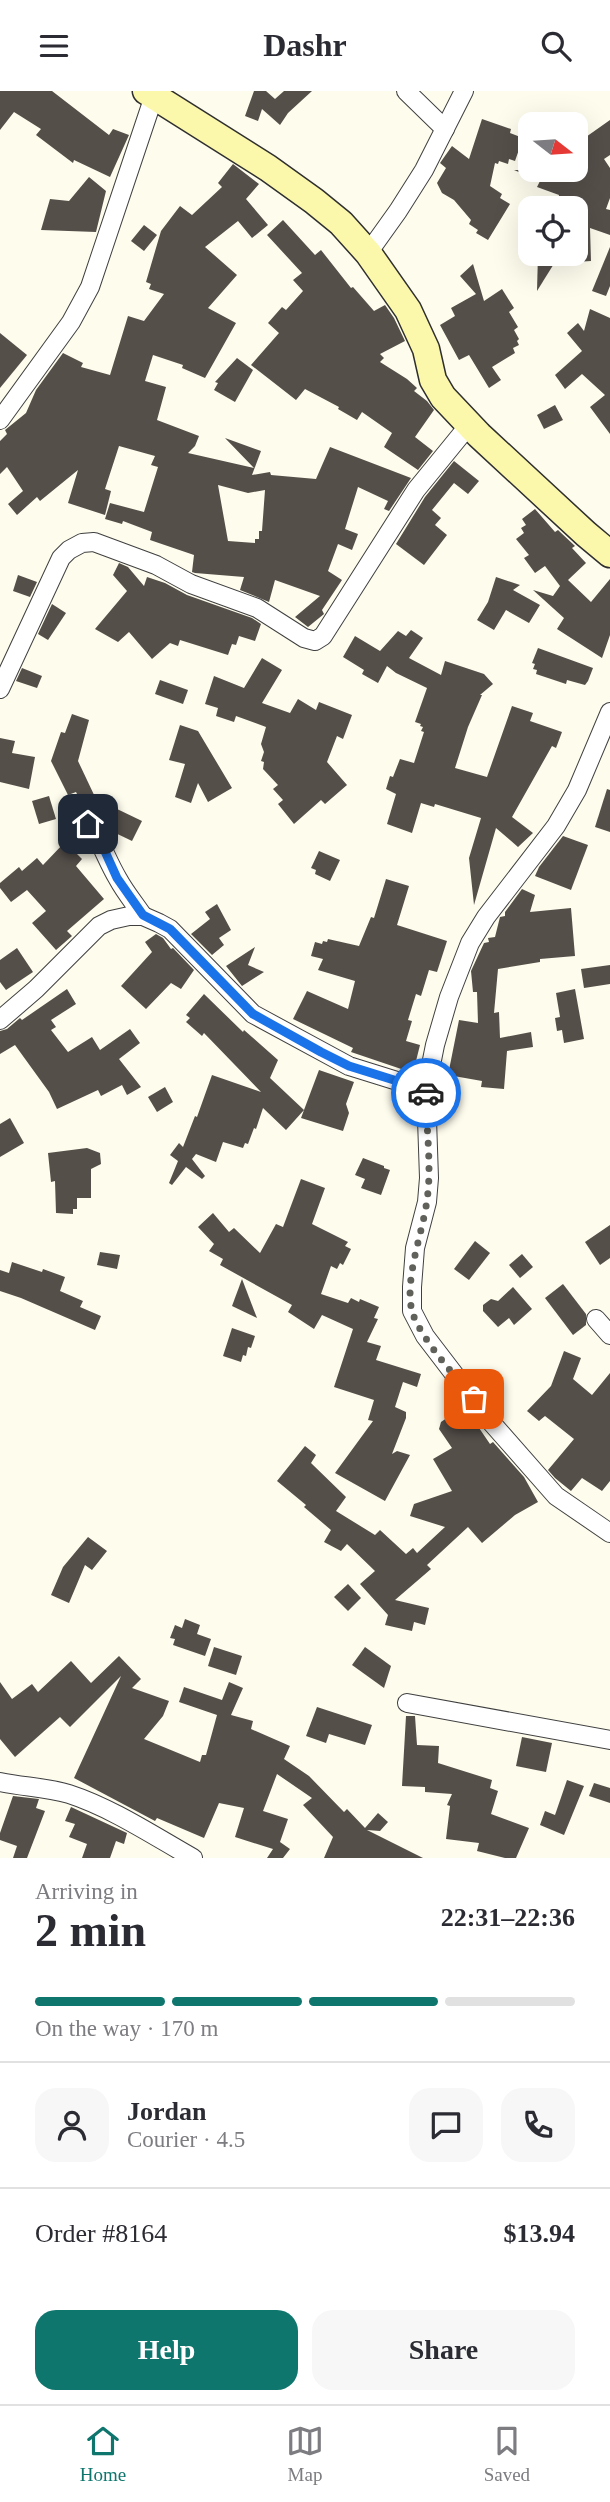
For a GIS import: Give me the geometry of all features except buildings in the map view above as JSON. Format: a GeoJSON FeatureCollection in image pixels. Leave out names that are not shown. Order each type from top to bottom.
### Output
{"type":"FeatureCollection","features":[{"type":"Feature","properties":{"kind":"street"},"geometry":{"type":"LineString","coordinates":[[406,91],[446,129]]}},
{"type":"Feature","properties":{"kind":"street"},"geometry":{"type":"LineString","coordinates":[[368,253],[398,211],[446,129],[464,91]]}},
{"type":"Feature","properties":{"kind":"street"},"geometry":{"type":"LineString","coordinates":[[0,420],[71,322],[90,287],[150,93],[314,201],[341,223],[368,253],[408,310],[426,349],[433,380],[443,397],[469,425],[610,554]]}},
{"type":"Feature","properties":{"kind":"street"},"geometry":{"type":"LineString","coordinates":[[0,689],[61,558],[82,543],[94,543],[156,565],[191,584],[257,608],[304,638],[315,641],[323,636],[416,490],[469,425]]}},
{"type":"Feature","properties":{"kind":"street"},"geometry":{"type":"LineString","coordinates":[[610,712],[577,790],[561,819],[499,899],[470,943],[439,1033],[426,1090],[429,1178],[427,1202],[415,1248],[412,1311],[425,1335],[490,1421],[556,1496],[610,1534]]}},
{"type":"Feature","properties":{"kind":"street"},"geometry":{"type":"LineString","coordinates":[[72,812],[98,836],[117,878],[143,915],[170,929],[253,1014],[349,1066],[426,1090]]}},
{"type":"Feature","properties":{"kind":"street"},"geometry":{"type":"LineString","coordinates":[[0,1020],[36,989],[99,926],[111,920],[143,915]]}},
{"type":"Feature","properties":{"kind":"street"},"geometry":{"type":"LineString","coordinates":[[596,1319],[610,1335]]}},
{"type":"Feature","properties":{"kind":"street"},"geometry":{"type":"LineString","coordinates":[[407,1703],[610,1740]]}},
{"type":"Feature","properties":{"kind":"street"},"geometry":{"type":"LineString","coordinates":[[0,1781],[44,1787],[71,1795],[139,1827],[193,1858]]}},
{"type":"Feature","properties":{"kind":"way so far"},"geometry":{"type":"LineString","coordinates":[[426,1093],[429,1178],[427,1202],[415,1248],[412,1311],[425,1335],[474,1399]]}},
{"type":"Feature","properties":{"kind":"route"},"geometry":{"type":"LineString","coordinates":[[88,824],[98,836],[117,878],[143,915],[170,929],[253,1014],[349,1066],[426,1090],[426,1093]]}}]}
